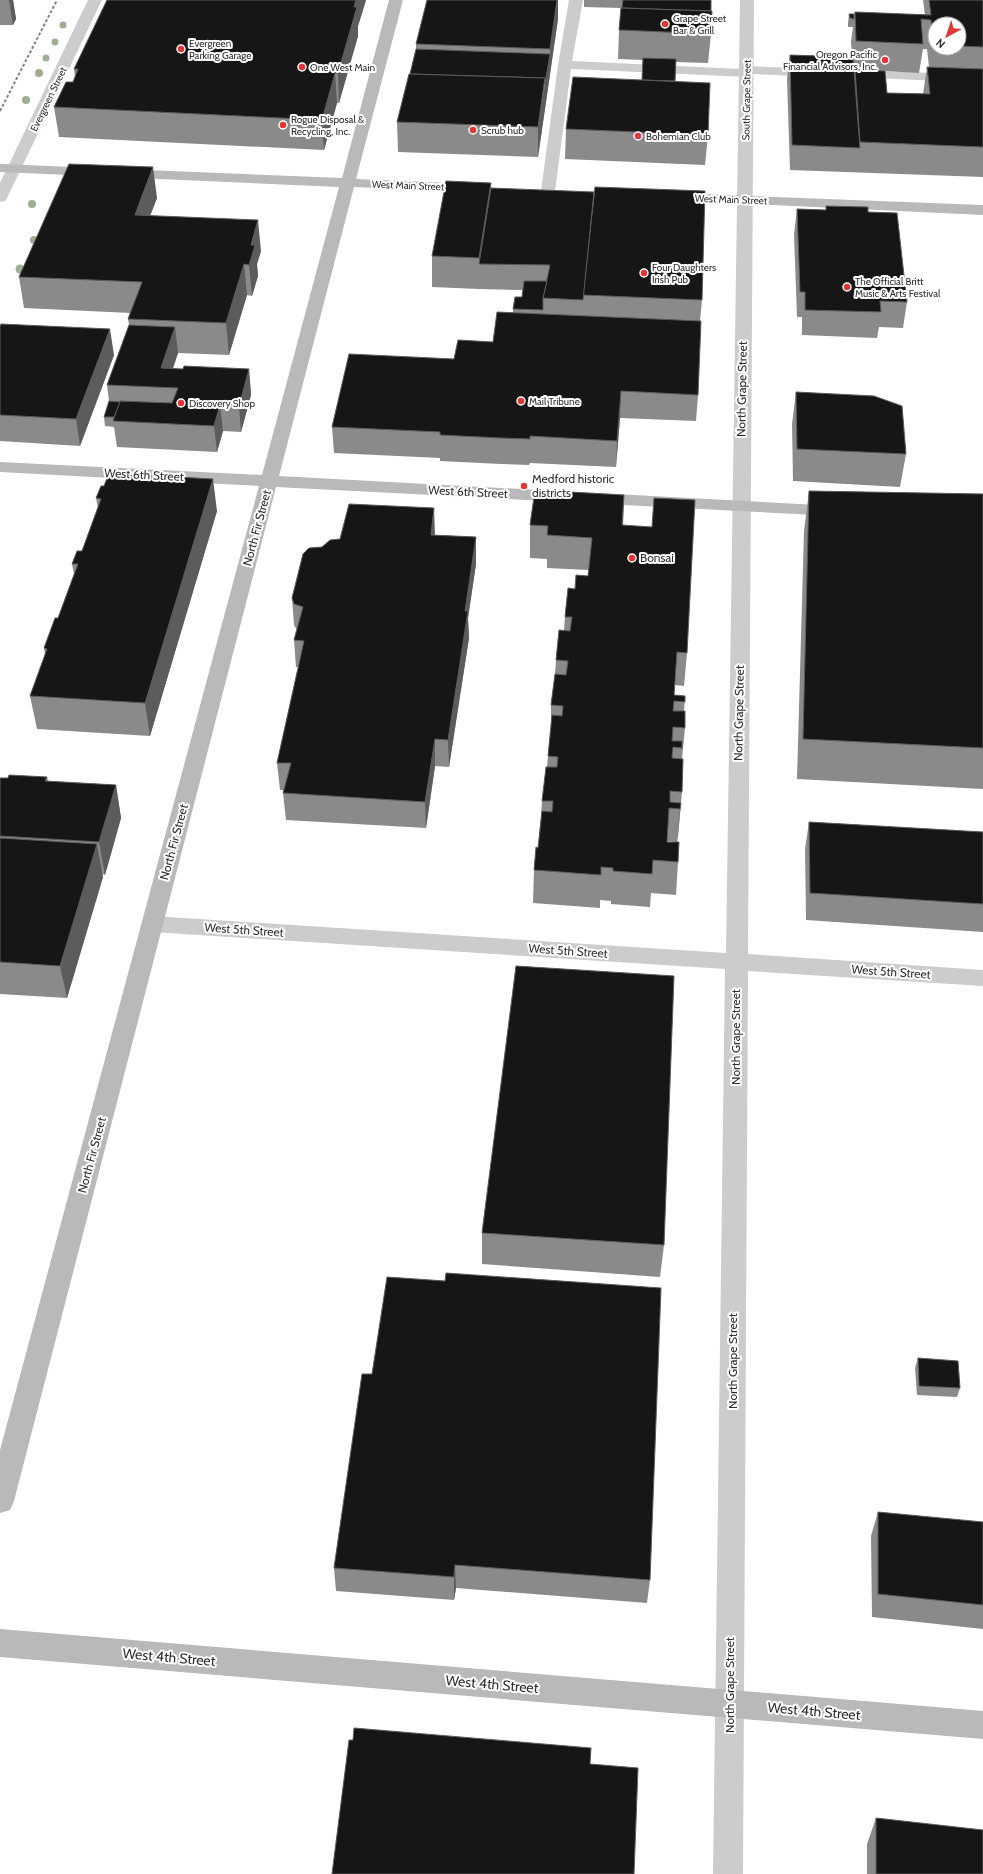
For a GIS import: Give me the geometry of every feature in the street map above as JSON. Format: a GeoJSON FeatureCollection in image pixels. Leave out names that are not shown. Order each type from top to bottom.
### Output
{"type":"FeatureCollection","features":[{"type":"Feature","properties":{"kind":"street","name":"Evergreen Street"},"geometry":{"type":"LineString","coordinates":[[0,198],[7,168],[96,0]]}},
{"type":"Feature","properties":{"kind":"street","name":"North Fir Street"},"geometry":{"type":"LineString","coordinates":[[0,1501],[396,0]]}},
{"type":"Feature","properties":{"kind":"street"},"geometry":{"type":"LineString","coordinates":[[548,191],[565,65],[576,0]]}},
{"type":"Feature","properties":{"kind":"street","name":"South Grape Street"},"geometry":{"type":"LineString","coordinates":[[744,199],[747,0]]}},
{"type":"Feature","properties":{"kind":"street"},"geometry":{"type":"LineString","coordinates":[[565,65],[983,79]]}},
{"type":"Feature","properties":{"kind":"street","name":"West Main Street"},"geometry":{"type":"LineString","coordinates":[[7,168],[487,188]]}},
{"type":"Feature","properties":{"kind":"street"},"geometry":{"type":"LineString","coordinates":[[533,190],[564,192]]}},
{"type":"Feature","properties":{"kind":"street","name":"West Main Street"},"geometry":{"type":"LineString","coordinates":[[659,196],[983,210]]}},
{"type":"Feature","properties":{"kind":"street","name":"North Grape Street"},"geometry":{"type":"LineString","coordinates":[[728,1874],[744,199]]}},
{"type":"Feature","properties":{"kind":"street","name":"West 6th Street"},"geometry":{"type":"LineString","coordinates":[[0,467],[850,512]]}},
{"type":"Feature","properties":{"kind":"street","name":"West 5th Street"},"geometry":{"type":"LineString","coordinates":[[152,924],[983,978]]}},
{"type":"Feature","properties":{"kind":"street","name":"West 4th Street"},"geometry":{"type":"LineString","coordinates":[[0,1643],[983,1725]]}},
{"type":"Feature","properties":{"kind":"building"},"geometry":{"type":"Polygon","coordinates":[[[107,0],[356,0],[354,7],[357,7],[338,73],[335,73],[322,120],[54,107],[66,82],[73,82],[78,69],[74,69],[107,0]]]}},
{"type":"Feature","properties":{"kind":"building"},"geometry":{"type":"Polygon","coordinates":[[[427,0],[557,0],[550,49],[416,44],[427,0]]]}},
{"type":"Feature","properties":{"kind":"building"},"geometry":{"type":"Polygon","coordinates":[[[623,0],[711,0],[711,11],[622,8],[623,0]]]}},
{"type":"Feature","properties":{"kind":"building"},"geometry":{"type":"Polygon","coordinates":[[[929,0],[983,0],[983,47],[967,46],[967,16],[927,16],[927,20],[921,19],[923,44],[856,41],[855,12],[931,15],[929,0]]]}},
{"type":"Feature","properties":{"kind":"building","name":"Grape Street Bar & Grill"},"geometry":{"type":"Polygon","coordinates":[[[621,8],[712,11],[711,34],[619,30],[621,8]]]}},
{"type":"Feature","properties":{"kind":"building"},"geometry":{"type":"Polygon","coordinates":[[[849,14],[854,14],[854,19],[850,18],[849,14]]]}},
{"type":"Feature","properties":{"kind":"building"},"geometry":{"type":"Polygon","coordinates":[[[416,49],[550,54],[545,84],[545,78],[410,74],[416,49]]]}},
{"type":"Feature","properties":{"kind":"building"},"geometry":{"type":"Polygon","coordinates":[[[790,55],[853,57],[860,148],[792,145],[790,55]]]}},
{"type":"Feature","properties":{"kind":"building"},"geometry":{"type":"Polygon","coordinates":[[[643,58],[676,59],[675,81],[642,80],[643,58]]]}},
{"type":"Feature","properties":{"kind":"building"},"geometry":{"type":"Polygon","coordinates":[[[927,67],[983,69],[983,147],[860,142],[855,70],[885,71],[887,93],[930,94],[927,67]]]}},
{"type":"Feature","properties":{"kind":"building"},"geometry":{"type":"Polygon","coordinates":[[[409,74],[545,78],[538,127],[397,122],[409,74]]]}},
{"type":"Feature","properties":{"kind":"building"},"geometry":{"type":"Polygon","coordinates":[[[573,77],[710,83],[708,135],[566,129],[573,77]]]}},
{"type":"Feature","properties":{"kind":"building"},"geometry":{"type":"Polygon","coordinates":[[[69,164],[153,167],[135,215],[258,220],[251,245],[255,245],[251,259],[249,265],[244,264],[226,323],[128,319],[142,282],[19,277],[69,164]]]}},
{"type":"Feature","properties":{"kind":"building"},"geometry":{"type":"Polygon","coordinates":[[[446,181],[491,183],[479,258],[432,256],[446,181]]]}},
{"type":"Feature","properties":{"kind":"building","name":"Four Daughters Irish Pub"},"geometry":{"type":"Polygon","coordinates":[[[595,187],[705,191],[702,300],[583,295],[595,187]]]}},
{"type":"Feature","properties":{"kind":"building"},"geometry":{"type":"Polygon","coordinates":[[[491,188],[594,192],[583,300],[543,298],[550,265],[479,264],[491,188]]]}},
{"type":"Feature","properties":{"kind":"building","name":"The Official Britt Music & Arts Festival"},"geometry":{"type":"Polygon","coordinates":[[[826,206],[868,207],[868,212],[897,213],[907,302],[880,301],[881,312],[805,310],[805,292],[800,292],[797,209],[826,210],[826,206]]]}},
{"type":"Feature","properties":{"kind":"building"},"geometry":{"type":"Polygon","coordinates":[[[524,281],[547,281],[543,298],[543,310],[513,309],[515,297],[522,297],[524,281]]]}},
{"type":"Feature","properties":{"kind":"building","name":"Mail Tribune"},"geometry":{"type":"Polygon","coordinates":[[[497,312],[701,321],[698,395],[621,391],[617,441],[530,436],[530,439],[501,438],[440,435],[440,432],[332,427],[349,354],[454,359],[458,340],[493,342],[497,312]]]}},
{"type":"Feature","properties":{"kind":"building"},"geometry":{"type":"Polygon","coordinates":[[[1,324],[110,329],[76,419],[0,415],[1,324]]]}},
{"type":"Feature","properties":{"kind":"building"},"geometry":{"type":"Polygon","coordinates":[[[129,325],[175,327],[161,368],[183,369],[184,366],[249,369],[239,406],[220,405],[214,426],[113,421],[120,401],[172,403],[178,388],[107,385],[129,325]]]}},
{"type":"Feature","properties":{"kind":"building"},"geometry":{"type":"Polygon","coordinates":[[[796,392],[874,396],[902,406],[906,454],[797,449],[796,392]]]}},
{"type":"Feature","properties":{"kind":"building"},"geometry":{"type":"Polygon","coordinates":[[[109,401],[120,402],[114,417],[104,417],[109,401]]]}},
{"type":"Feature","properties":{"kind":"building"},"geometry":{"type":"Polygon","coordinates":[[[109,473],[213,479],[145,703],[30,696],[47,649],[44,648],[55,618],[58,618],[78,564],[72,564],[77,551],[82,551],[101,499],[96,498],[101,486],[104,486],[109,473]]]}},
{"type":"Feature","properties":{"kind":"building"},"geometry":{"type":"Polygon","coordinates":[[[535,490],[624,495],[622,525],[652,527],[654,498],[695,500],[687,653],[677,652],[674,695],[685,696],[685,702],[674,701],[673,711],[685,711],[685,728],[673,727],[672,741],[682,741],[682,748],[673,747],[672,758],[683,759],[682,792],[670,791],[670,802],[681,803],[680,809],[669,808],[667,842],[679,842],[678,862],[653,860],[652,874],[613,871],[613,868],[601,867],[601,875],[534,870],[542,811],[552,812],[553,801],[542,801],[546,767],[557,767],[558,757],[548,756],[552,715],[562,716],[563,706],[551,705],[555,674],[566,675],[568,661],[556,660],[559,630],[570,631],[572,617],[565,617],[568,588],[575,589],[576,575],[588,576],[592,538],[547,535],[548,526],[530,525],[535,490]]]}},
{"type":"Feature","properties":{"kind":"building"},"geometry":{"type":"Polygon","coordinates":[[[809,491],[983,494],[983,748],[803,739],[809,491]]]}},
{"type":"Feature","properties":{"kind":"building"},"geometry":{"type":"Polygon","coordinates":[[[349,504],[434,508],[431,535],[476,537],[465,611],[468,611],[448,740],[435,739],[425,802],[283,793],[291,763],[277,763],[304,641],[294,640],[303,607],[294,604],[292,598],[303,554],[309,548],[322,547],[330,540],[340,539],[349,504]]]}},
{"type":"Feature","properties":{"kind":"building"},"geometry":{"type":"Polygon","coordinates":[[[9,775],[47,777],[45,781],[116,785],[99,842],[0,836],[0,778],[8,778],[9,775]]]}},
{"type":"Feature","properties":{"kind":"building"},"geometry":{"type":"Polygon","coordinates":[[[809,822],[983,832],[983,904],[810,893],[809,822]]]}},
{"type":"Feature","properties":{"kind":"building"},"geometry":{"type":"Polygon","coordinates":[[[0,838],[97,844],[60,966],[0,962],[0,838]]]}},
{"type":"Feature","properties":{"kind":"building"},"geometry":{"type":"Polygon","coordinates":[[[516,966],[674,976],[664,1245],[482,1233],[516,966]]]}},
{"type":"Feature","properties":{"kind":"building"},"geometry":{"type":"Polygon","coordinates":[[[446,1273],[661,1288],[650,1580],[455,1565],[454,1577],[334,1568],[362,1374],[372,1374],[387,1277],[445,1281],[446,1273]]]}},
{"type":"Feature","properties":{"kind":"building"},"geometry":{"type":"Polygon","coordinates":[[[918,1358],[958,1361],[960,1388],[919,1386],[918,1358]]]}},
{"type":"Feature","properties":{"kind":"building"},"geometry":{"type":"Polygon","coordinates":[[[878,1512],[983,1522],[983,1605],[878,1594],[878,1512]]]}},
{"type":"Feature","properties":{"kind":"building"},"geometry":{"type":"Polygon","coordinates":[[[354,1728],[591,1748],[590,1764],[638,1768],[634,1874],[332,1874],[349,1740],[353,1740],[354,1728]]]}},
{"type":"Feature","properties":{"kind":"building"},"geometry":{"type":"Polygon","coordinates":[[[876,1818],[983,1830],[983,1874],[876,1874],[876,1818]]]}},
{"type":"Feature","properties":{"kind":"railway"},"geometry":{"type":"LineString","coordinates":[[0,111],[57,0]]}},
{"type":"Feature","properties":{"kind":"place","name":"Grape Street Bar & Grill"},"geometry":{"type":"Point","coordinates":[665,24]}},
{"type":"Feature","properties":{"kind":"place","name":"Evergreen Parking Garage"},"geometry":{"type":"Point","coordinates":[181,49]}},
{"type":"Feature","properties":{"kind":"place","name":"Oregon Pacific Financial Advisors, Inc."},"geometry":{"type":"Point","coordinates":[885,60]}},
{"type":"Feature","properties":{"kind":"place","name":"One West Main"},"geometry":{"type":"Point","coordinates":[302,67]}},
{"type":"Feature","properties":{"kind":"place","name":"Rogue Disposal & Recycling, Inc."},"geometry":{"type":"Point","coordinates":[283,125]}},
{"type":"Feature","properties":{"kind":"place","name":"Scrub hub"},"geometry":{"type":"Point","coordinates":[473,130]}},
{"type":"Feature","properties":{"kind":"place","name":"Bohemian Club"},"geometry":{"type":"Point","coordinates":[638,136]}},
{"type":"Feature","properties":{"kind":"place","name":"Four Daughters Irish Pub"},"geometry":{"type":"Point","coordinates":[644,273]}},
{"type":"Feature","properties":{"kind":"place","name":"The Official Britt Music & Arts Festival"},"geometry":{"type":"Point","coordinates":[847,287]}},
{"type":"Feature","properties":{"kind":"place","name":"Mail Tribune"},"geometry":{"type":"Point","coordinates":[521,401]}},
{"type":"Feature","properties":{"kind":"place","name":"Discovery Shop"},"geometry":{"type":"Point","coordinates":[181,403]}},
{"type":"Feature","properties":{"kind":"place","name":"Medford historic districts"},"geometry":{"type":"Point","coordinates":[524,486]}},
{"type":"Feature","properties":{"kind":"place","name":"Bonsai"},"geometry":{"type":"Point","coordinates":[632,558]}}]}
